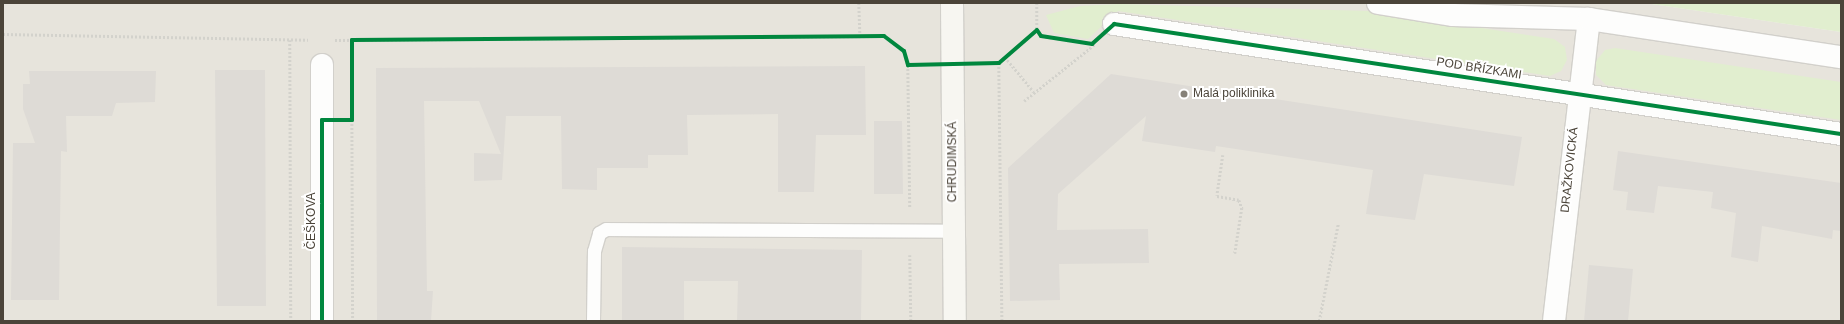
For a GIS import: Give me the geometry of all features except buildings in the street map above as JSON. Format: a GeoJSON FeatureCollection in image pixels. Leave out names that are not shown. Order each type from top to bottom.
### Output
{"type":"FeatureCollection","features":[{"type":"Feature","properties":{"kind":"main road","name":"CHRUDIMSKÁ"},"geometry":{"type":"LineString","coordinates":[[952,3],[954,321]]}},
{"type":"Feature","properties":{"kind":"street"},"geometry":{"type":"LineString","coordinates":[[1378,3],[1468,16],[1589,19],[1841,56]]}},
{"type":"Feature","properties":{"kind":"street"},"geometry":{"type":"LineString","coordinates":[[1538,3],[1589,19]]}},
{"type":"Feature","properties":{"kind":"street","name":"DRAŽKOVICKÁ"},"geometry":{"type":"LineString","coordinates":[[1554,321],[1578,94],[1589,19]]}},
{"type":"Feature","properties":{"kind":"street","name":"POD BŘÍZKAMI"},"geometry":{"type":"LineString","coordinates":[[1114,24],[1841,134]]}},
{"type":"Feature","properties":{"kind":"street","name":"ČEŠKOVA"},"geometry":{"type":"LineString","coordinates":[[322,65],[322,321]]}},
{"type":"Feature","properties":{"kind":"lane"},"geometry":{"type":"LineString","coordinates":[[593,321],[594,251],[599,233],[606,229],[954,231]]}},
{"type":"Feature","properties":{"kind":"path"},"geometry":{"type":"LineString","coordinates":[[859,3],[860,35]]}},
{"type":"Feature","properties":{"kind":"path"},"geometry":{"type":"LineString","coordinates":[[1037,3],[1037,30],[1041,36],[1092,44],[1114,24]]}},
{"type":"Feature","properties":{"kind":"path"},"geometry":{"type":"LineString","coordinates":[[1002,321],[999,63],[1037,30]]}},
{"type":"Feature","properties":{"kind":"path"},"geometry":{"type":"LineString","coordinates":[[3,34],[313,40]]}},
{"type":"Feature","properties":{"kind":"path"},"geometry":{"type":"LineString","coordinates":[[329,40],[884,36],[904,51],[908,65],[911,321]]}},
{"type":"Feature","properties":{"kind":"path"},"geometry":{"type":"LineString","coordinates":[[290,40],[291,321]]}},
{"type":"Feature","properties":{"kind":"path"},"geometry":{"type":"LineString","coordinates":[[1005,57],[1034,92]]}},
{"type":"Feature","properties":{"kind":"path"},"geometry":{"type":"LineString","coordinates":[[352,120],[353,321]]}},
{"type":"Feature","properties":{"kind":"path"},"geometry":{"type":"LineString","coordinates":[[1223,155],[1217,196],[1239,200],[1242,208],[1234,253]]}},
{"type":"Feature","properties":{"kind":"path"},"geometry":{"type":"LineString","coordinates":[[1319,321],[1338,224]]}},
{"type":"Feature","properties":{"kind":"shaded area"},"geometry":{"type":"Polygon","coordinates":[[[3,3],[1645,3],[1841,32],[1841,321],[3,321],[3,3]]]}},
{"type":"Feature","properties":{"kind":"green space"},"geometry":{"type":"Polygon","coordinates":[[[1645,3],[1841,3],[1841,32],[1645,3]]]}},
{"type":"Feature","properties":{"kind":"green space"},"geometry":{"type":"Polygon","coordinates":[[[1120,4],[1370,11],[1554,39],[1565,47],[1567,60],[1561,71],[1550,76],[1118,11],[1088,39],[1054,33],[1046,15],[1080,6],[1120,4]]]}},
{"type":"Feature","properties":{"kind":"green space"},"geometry":{"type":"Polygon","coordinates":[[[1615,48],[1841,82],[1841,120],[1606,85],[1596,75],[1596,61],[1605,50],[1615,48]]]}},
{"type":"Feature","properties":{"kind":"cycle path"},"geometry":{"type":"LineString","coordinates":[[322,321],[322,120],[352,120],[352,40],[884,36],[904,51],[908,65],[999,63],[1037,30],[1041,36],[1092,44],[1114,24],[1841,134]]}},
{"type":"Feature","properties":{"kind":"place","name":"Malá poliklinika"},"geometry":{"type":"Point","coordinates":[1184,94]}}]}
